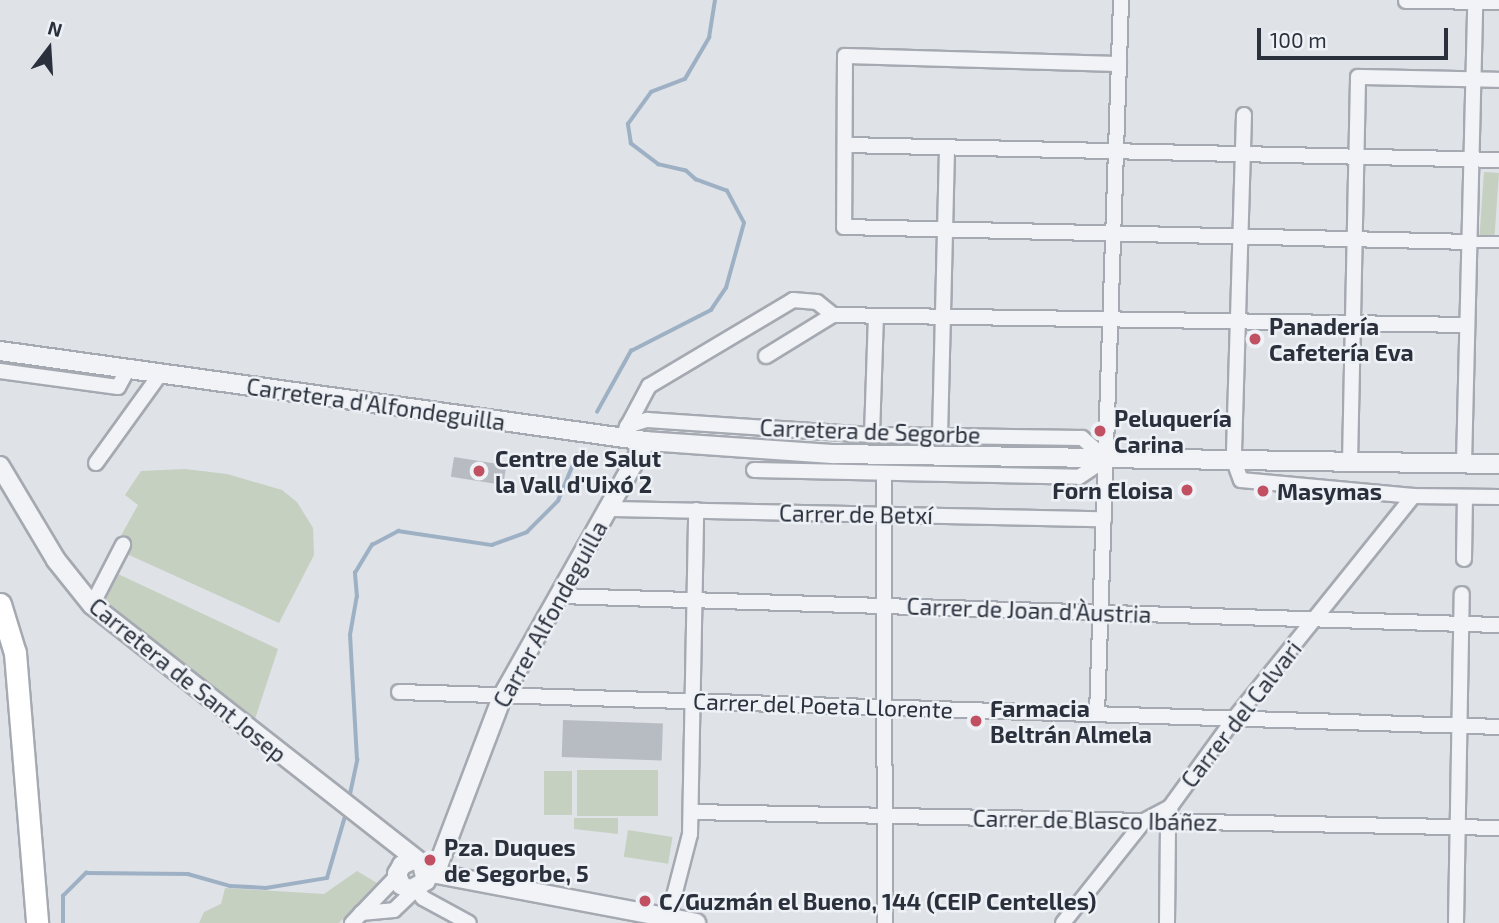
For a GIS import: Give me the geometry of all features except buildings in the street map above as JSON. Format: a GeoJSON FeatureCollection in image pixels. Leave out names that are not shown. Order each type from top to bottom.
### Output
{"type":"FeatureCollection","features":[{"type":"Feature","properties":{"kind":"main road"},"geometry":{"type":"LineString","coordinates":[[0,604],[15,653],[37,923]]}},
{"type":"Feature","properties":{"kind":"street"},"geometry":{"type":"LineString","coordinates":[[1097,714],[1121,0]]}},
{"type":"Feature","properties":{"kind":"street"},"geometry":{"type":"LineString","coordinates":[[1406,1],[1499,2]]}},
{"type":"Feature","properties":{"kind":"street"},"geometry":{"type":"LineString","coordinates":[[1464,464],[1475,1]]}},
{"type":"Feature","properties":{"kind":"street"},"geometry":{"type":"LineString","coordinates":[[1119,64],[845,56],[844,228],[1499,242]]}},
{"type":"Feature","properties":{"kind":"street"},"geometry":{"type":"LineString","coordinates":[[1350,462],[1358,77],[1499,80]]}},
{"type":"Feature","properties":{"kind":"street"},"geometry":{"type":"LineString","coordinates":[[1244,116],[1234,460],[1241,480],[1413,496],[1499,497]]}},
{"type":"Feature","properties":{"kind":"street"},"geometry":{"type":"LineString","coordinates":[[845,145],[1243,154],[1356,150],[1499,160]]}},
{"type":"Feature","properties":{"kind":"street"},"geometry":{"type":"LineString","coordinates":[[940,436],[947,148]]}},
{"type":"Feature","properties":{"kind":"street"},"geometry":{"type":"LineString","coordinates":[[626,433],[649,386],[793,300],[817,302],[833,315]]}},
{"type":"Feature","properties":{"kind":"street"},"geometry":{"type":"LineString","coordinates":[[766,356],[833,315],[1467,325]]}},
{"type":"Feature","properties":{"kind":"street"},"geometry":{"type":"LineString","coordinates":[[872,435],[876,316]]}},
{"type":"Feature","properties":{"kind":"street","name":"Carretera d'Alfondeguilla"},"geometry":{"type":"LineString","coordinates":[[0,351],[626,433]]}},
{"type":"Feature","properties":{"kind":"street"},"geometry":{"type":"LineString","coordinates":[[0,371],[118,387],[128,369]]}},
{"type":"Feature","properties":{"kind":"street"},"geometry":{"type":"LineString","coordinates":[[96,463],[161,373]]}},
{"type":"Feature","properties":{"kind":"street","name":"Carretera de Segorbe"},"geometry":{"type":"LineString","coordinates":[[626,433],[647,420],[872,435],[1082,438],[1106,459]]}},
{"type":"Feature","properties":{"kind":"street","name":"Carretera de Segorbe"},"geometry":{"type":"LineString","coordinates":[[626,433],[646,441],[834,454],[1499,464]]}},
{"type":"Feature","properties":{"kind":"street","name":"Carrer Alfondeguilla"},"geometry":{"type":"LineString","coordinates":[[425,868],[503,695],[646,441]]}},
{"type":"Feature","properties":{"kind":"street","name":"Carretera de Segorbe"},"geometry":{"type":"LineString","coordinates":[[754,470],[884,476],[1079,477],[1106,459]]}},
{"type":"Feature","properties":{"kind":"street","name":"Carretera de Sant Josep"},"geometry":{"type":"LineString","coordinates":[[0,466],[56,560],[92,605],[425,868]]}},
{"type":"Feature","properties":{"kind":"street"},"geometry":{"type":"LineString","coordinates":[[884,476],[885,923]]}},
{"type":"Feature","properties":{"kind":"street","name":"Carrer del Calvari"},"geometry":{"type":"LineString","coordinates":[[1063,923],[1144,821],[1170,807],[1234,719],[1413,496]]}},
{"type":"Feature","properties":{"kind":"street"},"geometry":{"type":"LineString","coordinates":[[1464,559],[1465,497]]}},
{"type":"Feature","properties":{"kind":"street","name":"Carrer de Betxí"},"geometry":{"type":"LineString","coordinates":[[608,509],[1104,519]]}},
{"type":"Feature","properties":{"kind":"street"},"geometry":{"type":"LineString","coordinates":[[668,920],[690,834],[697,600],[696,510]]}},
{"type":"Feature","properties":{"kind":"street"},"geometry":{"type":"LineString","coordinates":[[92,605],[123,545]]}},
{"type":"Feature","properties":{"kind":"street"},"geometry":{"type":"LineString","coordinates":[[1456,923],[1462,594]]}},
{"type":"Feature","properties":{"kind":"street","name":"Carrer de Joan d'Àustria"},"geometry":{"type":"LineString","coordinates":[[559,596],[1499,625]]}},
{"type":"Feature","properties":{"kind":"street","name":"Carrer del Poeta Llorente"},"geometry":{"type":"LineString","coordinates":[[399,692],[1499,727]]}},
{"type":"Feature","properties":{"kind":"street","name":"Carrer de Blasco Ibáñez"},"geometry":{"type":"LineString","coordinates":[[691,812],[1499,828]]}},
{"type":"Feature","properties":{"kind":"street"},"geometry":{"type":"LineString","coordinates":[[1167,923],[1168,821]]}},
{"type":"Feature","properties":{"kind":"street"},"geometry":{"type":"LineString","coordinates":[[356,918],[397,876],[402,864],[668,920],[696,923]]}},
{"type":"Feature","properties":{"kind":"street"},"geometry":{"type":"LineString","coordinates":[[356,918],[394,910],[426,881],[425,868]]}},
{"type":"Feature","properties":{"kind":"street"},"geometry":{"type":"LineString","coordinates":[[397,876],[401,885],[416,890],[423,898],[469,923]]}},
{"type":"Feature","properties":{"kind":"street"},"geometry":{"type":"LineString","coordinates":[[377,912],[379,895]]}},
{"type":"Feature","properties":{"kind":"street"},"geometry":{"type":"LineString","coordinates":[[377,912],[388,923]]}},
{"type":"Feature","properties":{"kind":"green space"},"geometry":{"type":"Polygon","coordinates":[[[1484,172],[1499,173],[1494,249],[1479,248],[1484,172]]]}},
{"type":"Feature","properties":{"kind":"green space"},"geometry":{"type":"Polygon","coordinates":[[[185,469],[227,474],[282,490],[297,502],[313,528],[314,555],[279,623],[129,555],[118,541],[138,505],[125,495],[141,471],[185,469]]]}},
{"type":"Feature","properties":{"kind":"green space"},"geometry":{"type":"Polygon","coordinates":[[[118,574],[278,649],[254,722],[105,600],[118,574]]]}},
{"type":"Feature","properties":{"kind":"green space"},"geometry":{"type":"Polygon","coordinates":[[[577,770],[658,770],[658,816],[577,816],[577,770]]]}},
{"type":"Feature","properties":{"kind":"green space"},"geometry":{"type":"Polygon","coordinates":[[[544,771],[572,771],[572,815],[544,815],[544,771]]]}},
{"type":"Feature","properties":{"kind":"green space"},"geometry":{"type":"Polygon","coordinates":[[[574,818],[618,818],[618,834],[574,829],[574,818]]]}},
{"type":"Feature","properties":{"kind":"green space"},"geometry":{"type":"Polygon","coordinates":[[[628,830],[672,837],[668,864],[624,857],[628,830]]]}},
{"type":"Feature","properties":{"kind":"green space"},"geometry":{"type":"Polygon","coordinates":[[[357,871],[377,883],[339,923],[199,923],[204,912],[221,904],[225,888],[324,894],[357,871]]]}},
{"type":"Feature","properties":{"kind":"waterway"},"geometry":{"type":"LineString","coordinates":[[597,412],[631,351],[711,310],[726,288],[744,223],[727,191],[696,180],[686,171],[659,165],[631,144],[628,124],[651,92],[685,79],[709,38],[715,0]]}},
{"type":"Feature","properties":{"kind":"waterway"},"geometry":{"type":"LineString","coordinates":[[349,799],[357,760],[350,635],[357,597],[355,573],[372,545],[398,531],[492,545],[527,532],[558,501],[577,455]]}},
{"type":"Feature","properties":{"kind":"waterway"},"geometry":{"type":"LineString","coordinates":[[63,923],[63,896],[86,873],[188,874],[230,886],[266,888],[327,878],[346,813]]}},
{"type":"Feature","properties":{"kind":"place","name":"Panadería Cafetería Eva"},"geometry":{"type":"Point","coordinates":[1255,339]}},
{"type":"Feature","properties":{"kind":"place","name":"Peluquería Carina"},"geometry":{"type":"Point","coordinates":[1100,431]}},
{"type":"Feature","properties":{"kind":"place","name":"Centre de Salut la Vall d'Uixó 2"},"geometry":{"type":"Point","coordinates":[479,471]}},
{"type":"Feature","properties":{"kind":"place","name":"Forn Eloisa"},"geometry":{"type":"Point","coordinates":[1187,490]}},
{"type":"Feature","properties":{"kind":"place","name":"Masymas"},"geometry":{"type":"Point","coordinates":[1263,491]}},
{"type":"Feature","properties":{"kind":"place","name":"Farmacia Beltrán Almela"},"geometry":{"type":"Point","coordinates":[976,721]}},
{"type":"Feature","properties":{"kind":"place","name":"Pza. Duques de Segorbe, 5"},"geometry":{"type":"Point","coordinates":[430,860]}},
{"type":"Feature","properties":{"kind":"place","name":"C/Guzmán el Bueno, 144 (CEIP Centelles)"},"geometry":{"type":"Point","coordinates":[645,901]}}]}
